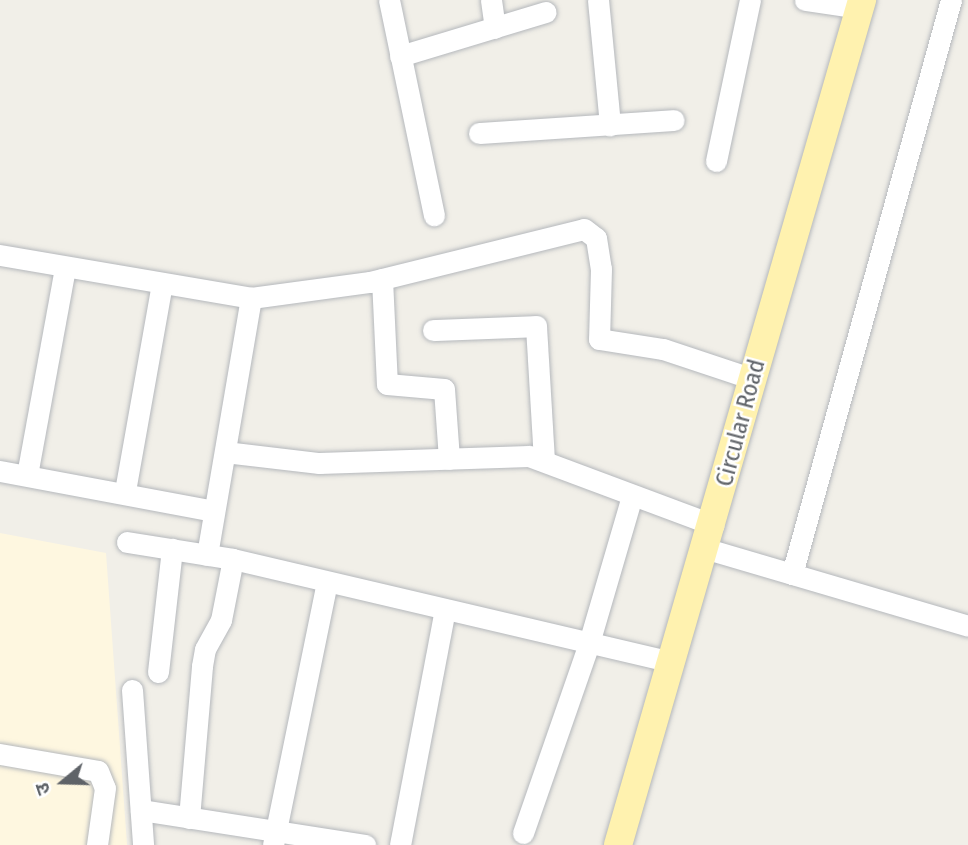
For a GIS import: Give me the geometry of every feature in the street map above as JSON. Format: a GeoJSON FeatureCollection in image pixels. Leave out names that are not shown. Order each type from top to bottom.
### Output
{"type":"FeatureCollection","features":[{"type":"Feature","properties":{"kind":"main road","name":"Circular Road"},"geometry":{"type":"LineString","coordinates":[[618,845],[710,537],[752,379],[861,4]]}},
{"type":"Feature","properties":{"kind":"street"},"geometry":{"type":"LineString","coordinates":[[388,0],[433,215]]}},
{"type":"Feature","properties":{"kind":"street"},"geometry":{"type":"LineString","coordinates":[[491,0],[495,28]]}},
{"type":"Feature","properties":{"kind":"street"},"geometry":{"type":"LineString","coordinates":[[597,0],[610,125]]}},
{"type":"Feature","properties":{"kind":"street"},"geometry":{"type":"LineString","coordinates":[[716,161],[750,0]]}},
{"type":"Feature","properties":{"kind":"street"},"geometry":{"type":"LineString","coordinates":[[805,0],[861,4]]}},
{"type":"Feature","properties":{"kind":"street"},"geometry":{"type":"LineString","coordinates":[[792,573],[951,0]]}},
{"type":"Feature","properties":{"kind":"street"},"geometry":{"type":"LineString","coordinates":[[400,56],[546,12]]}},
{"type":"Feature","properties":{"kind":"street"},"geometry":{"type":"LineString","coordinates":[[480,133],[674,120]]}},
{"type":"Feature","properties":{"kind":"street"},"geometry":{"type":"LineString","coordinates":[[0,255],[251,298],[382,279],[591,230],[601,269],[599,340],[663,349],[752,379]]}},
{"type":"Feature","properties":{"kind":"street"},"geometry":{"type":"LineString","coordinates":[[27,475],[65,267]]}},
{"type":"Feature","properties":{"kind":"street"},"geometry":{"type":"LineString","coordinates":[[382,279],[387,384],[444,389],[449,459]]}},
{"type":"Feature","properties":{"kind":"street"},"geometry":{"type":"LineString","coordinates":[[125,491],[162,284]]}},
{"type":"Feature","properties":{"kind":"street"},"geometry":{"type":"LineString","coordinates":[[207,555],[251,298]]}},
{"type":"Feature","properties":{"kind":"street"},"geometry":{"type":"LineString","coordinates":[[433,330],[536,326],[544,459]]}},
{"type":"Feature","properties":{"kind":"street"},"geometry":{"type":"LineString","coordinates":[[225,452],[319,463],[515,455],[544,459],[632,496],[710,537],[792,573],[968,626]]}},
{"type":"Feature","properties":{"kind":"street"},"geometry":{"type":"LineString","coordinates":[[0,471],[125,491],[213,510]]}},
{"type":"Feature","properties":{"kind":"street"},"geometry":{"type":"LineString","coordinates":[[523,833],[589,643],[632,496]]}},
{"type":"Feature","properties":{"kind":"street"},"geometry":{"type":"LineString","coordinates":[[127,542],[233,559],[673,662]]}},
{"type":"Feature","properties":{"kind":"street"},"geometry":{"type":"LineString","coordinates":[[158,672],[172,550]]}},
{"type":"Feature","properties":{"kind":"street"},"geometry":{"type":"LineString","coordinates":[[189,818],[202,666],[205,649],[221,620],[233,559]]}},
{"type":"Feature","properties":{"kind":"street"},"geometry":{"type":"LineString","coordinates":[[274,838],[327,582]]}},
{"type":"Feature","properties":{"kind":"street"},"geometry":{"type":"LineString","coordinates":[[400,845],[445,610]]}},
{"type":"Feature","properties":{"kind":"street"},"geometry":{"type":"LineString","coordinates":[[132,690],[143,845]]}},
{"type":"Feature","properties":{"kind":"street"},"geometry":{"type":"LineString","coordinates":[[0,754],[98,771],[105,788],[97,845]]}},
{"type":"Feature","properties":{"kind":"street"},"geometry":{"type":"LineString","coordinates":[[141,810],[274,838],[365,845]]}},
{"type":"Feature","properties":{"kind":"shaded area"},"geometry":{"type":"Polygon","coordinates":[[[0,533],[106,553],[127,845],[0,845],[0,533]]]}}]}
